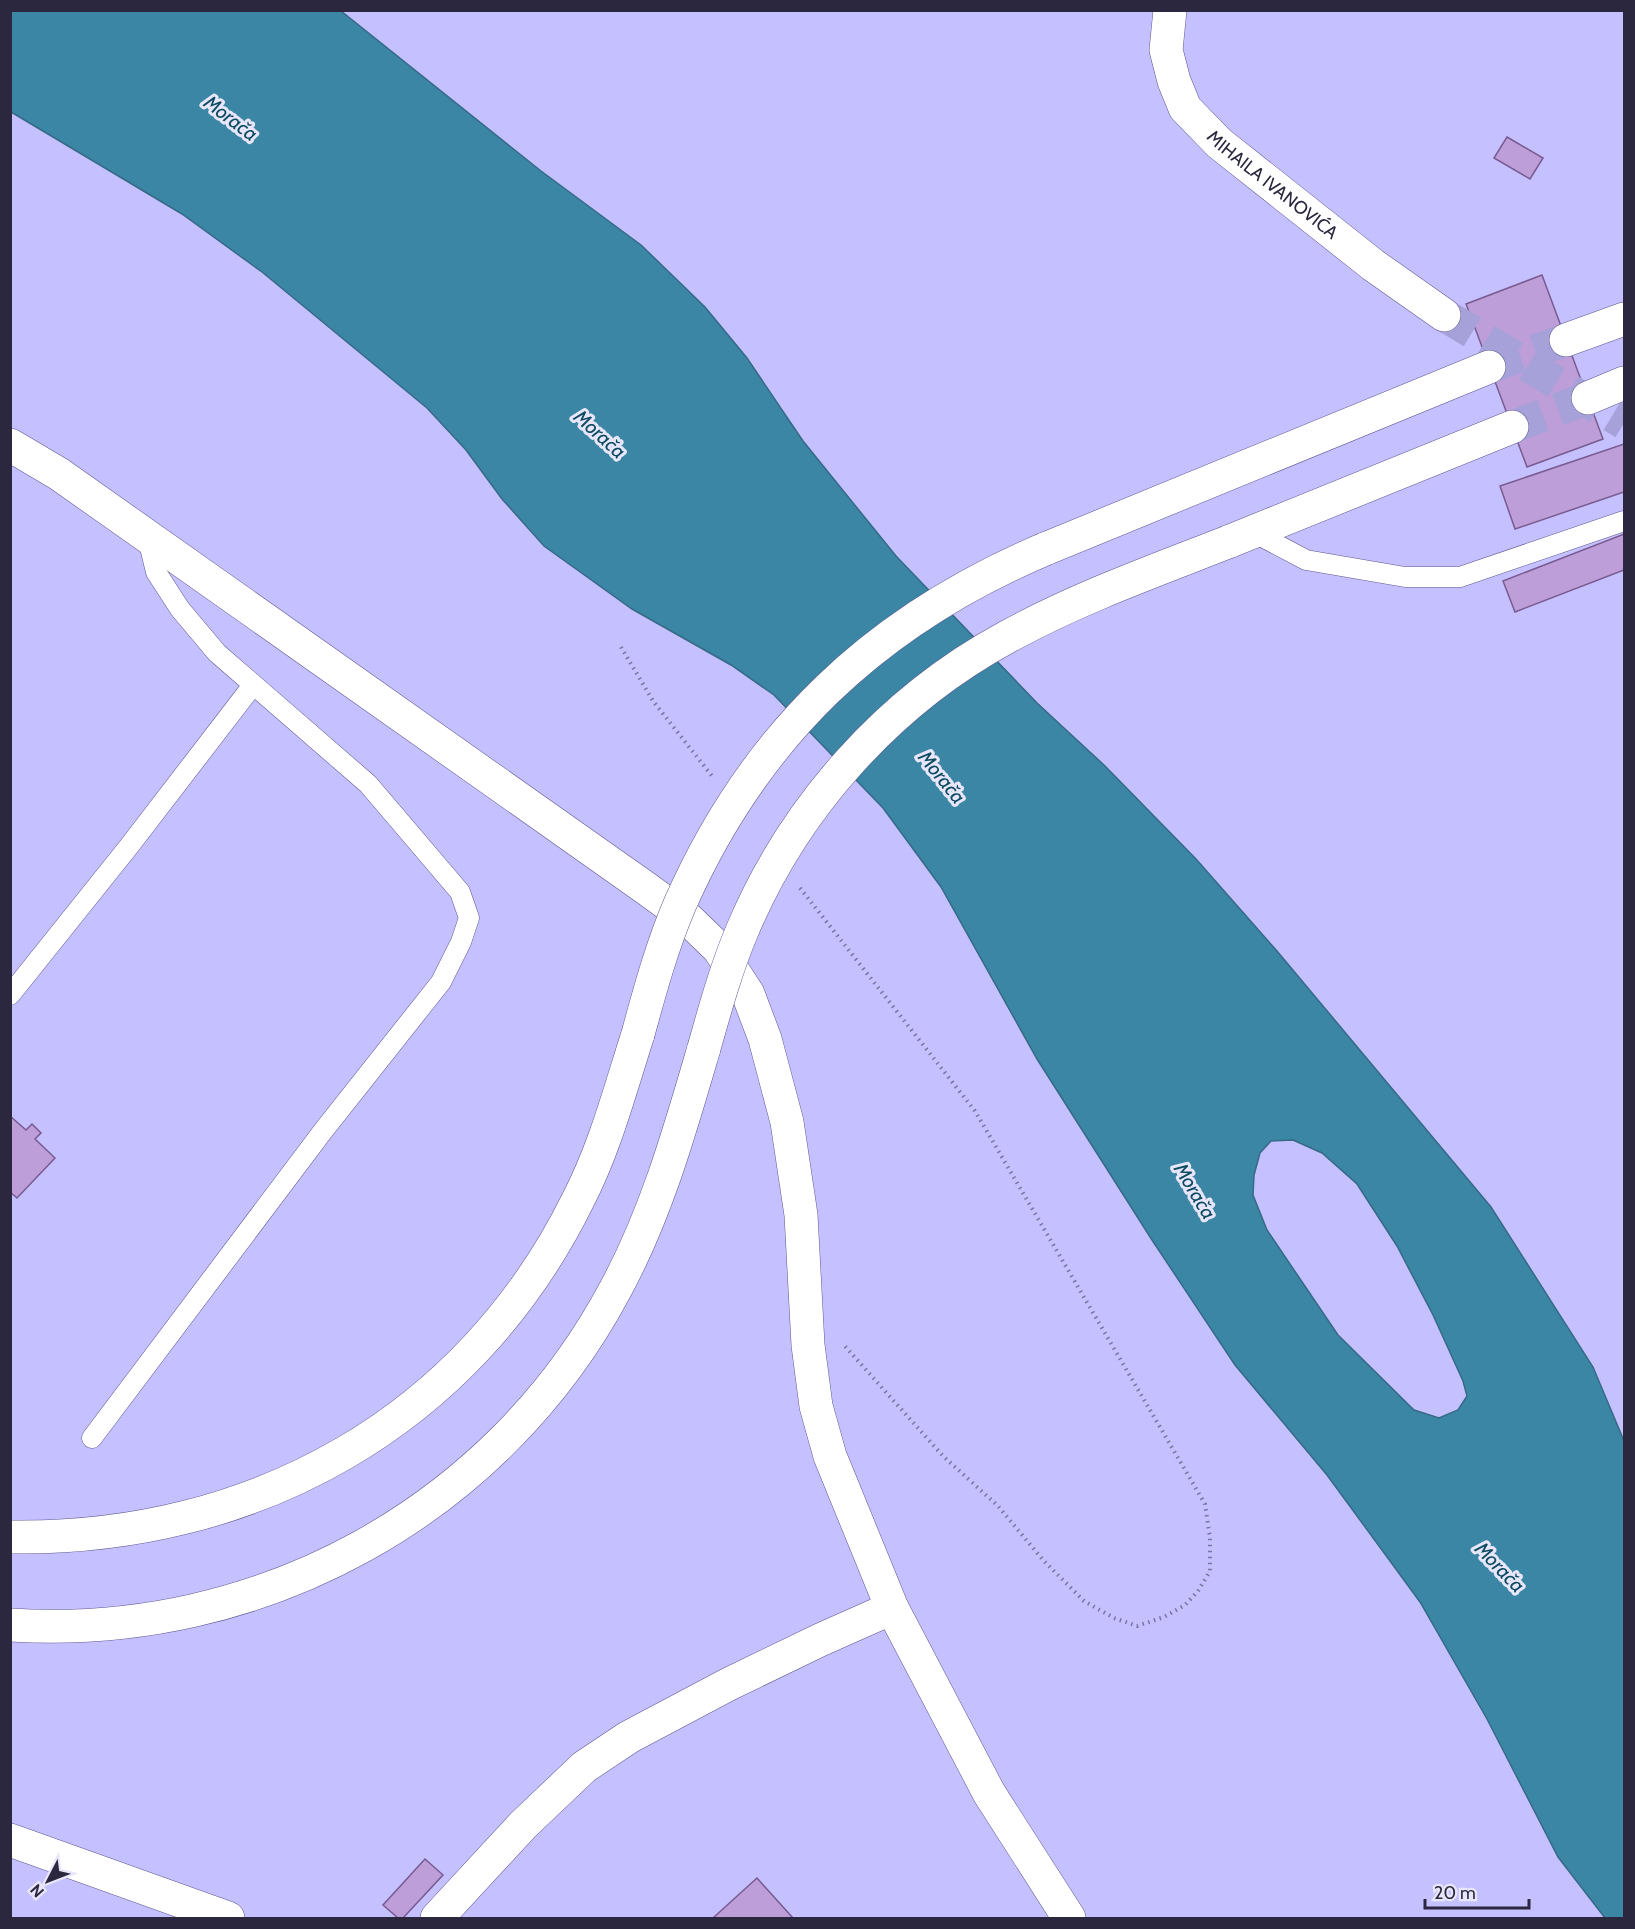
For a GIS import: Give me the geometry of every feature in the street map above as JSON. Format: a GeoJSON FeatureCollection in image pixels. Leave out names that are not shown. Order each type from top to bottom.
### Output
{"type":"FeatureCollection","features":[{"type":"Feature","properties":{"kind":"main road","name":"MIHAILA IVANOVIĆA"},"geometry":{"type":"LineString","coordinates":[[1170,10],[1167,50],[1174,81],[1185,108],[1219,143],[1373,265],[1444,315]]}},
{"type":"Feature","properties":{"kind":"main road"},"geometry":{"type":"LineString","coordinates":[[1566,340],[1624,319]]}},
{"type":"Feature","properties":{"kind":"main road"},"geometry":{"type":"LineString","coordinates":[[10,1537],[62,1537],[123,1531],[169,1523],[224,1508],[283,1485],[365,1441],[409,1410],[461,1364],[522,1294],[579,1200],[596,1160],[667,937],[707,849],[753,776],[795,723],[819,697],[874,648],[951,595],[1010,564],[1489,367]]}},
{"type":"Feature","properties":{"kind":"main road"},"geometry":{"type":"LineString","coordinates":[[1588,398],[1624,383]]}},
{"type":"Feature","properties":{"kind":"main road"},"geometry":{"type":"LineString","coordinates":[[10,1625],[57,1626],[125,1622],[168,1616],[250,1596],[302,1577],[360,1548],[411,1517],[451,1488],[494,1450],[531,1412],[566,1368],[600,1316],[628,1266],[652,1209],[732,956],[767,879],[811,810],[842,770],[872,738],[944,677],[1006,637],[1124,582],[1512,427]]}},
{"type":"Feature","properties":{"kind":"main road"},"geometry":{"type":"LineString","coordinates":[[10,445],[59,474],[688,919],[719,949],[748,994],[765,1039],[787,1122],[801,1215],[808,1345],[816,1406],[830,1456],[892,1608],[989,1793],[1069,1918]]}},
{"type":"Feature","properties":{"kind":"main road"},"geometry":{"type":"LineString","coordinates":[[437,1918],[523,1825],[584,1767],[629,1737],[729,1684],[892,1608]]}},
{"type":"Feature","properties":{"kind":"main road"},"geometry":{"type":"LineString","coordinates":[[10,1840],[228,1918]]}},
{"type":"Feature","properties":{"kind":"lane"},"geometry":{"type":"LineString","coordinates":[[1241,537],[1306,560],[1405,577],[1460,577],[1624,521]]}},
{"type":"Feature","properties":{"kind":"lane"},"geometry":{"type":"LineString","coordinates":[[92,1438],[323,1131],[441,982],[461,942],[469,918],[460,892],[368,784],[217,653],[180,609],[156,572],[148,539]]}},
{"type":"Feature","properties":{"kind":"lane"},"geometry":{"type":"LineString","coordinates":[[10,995],[130,845],[253,685]]}},
{"type":"Feature","properties":{"kind":"path"},"geometry":{"type":"LineString","coordinates":[[621,647],[653,701],[719,785]]}},
{"type":"Feature","properties":{"kind":"path"},"geometry":{"type":"LineString","coordinates":[[800,887],[975,1111],[1205,1504],[1210,1539],[1210,1571],[1198,1592],[1185,1605],[1164,1617],[1137,1626],[1114,1618],[1084,1601],[1043,1560],[998,1506],[943,1456],[806,1302]]}},
{"type":"Feature","properties":{"kind":"water","name":"Morača"},"geometry":{"type":"Polygon","coordinates":[[[11,11],[341,11],[541,171],[641,245],[705,307],[747,358],[803,441],[896,556],[1037,703],[1105,766],[1196,859],[1277,951],[1491,1207],[1593,1367],[1624,1441],[1624,1918],[1605,1918],[1558,1857],[1487,1719],[1420,1602],[1327,1475],[1235,1365],[1037,1059],[941,887],[883,808],[774,695],[731,665],[632,609],[544,546],[502,499],[466,450],[427,408],[262,272],[182,214],[11,112],[11,11]],[[1293,1140],[1271,1141],[1260,1153],[1254,1175],[1253,1195],[1267,1230],[1338,1335],[1414,1410],[1439,1418],[1458,1410],[1467,1396],[1463,1381],[1433,1315],[1397,1246],[1357,1184],[1322,1153],[1293,1140]]]}},
{"type":"Feature","properties":{"kind":"building"},"geometry":{"type":"Polygon","coordinates":[[[1507,137],[1543,158],[1530,179],[1494,158],[1507,137]]]}},
{"type":"Feature","properties":{"kind":"building"},"geometry":{"type":"Polygon","coordinates":[[[1542,275],[1603,439],[1527,467],[1466,304],[1542,275]]]}},
{"type":"Feature","properties":{"kind":"building"},"geometry":{"type":"Polygon","coordinates":[[[1624,444],[1624,492],[1515,529],[1500,486],[1624,444]]]}},
{"type":"Feature","properties":{"kind":"building"},"geometry":{"type":"Polygon","coordinates":[[[1624,534],[1624,570],[1515,612],[1503,581],[1624,534]]]}},
{"type":"Feature","properties":{"kind":"building"},"geometry":{"type":"Polygon","coordinates":[[[10,1116],[26,1130],[32,1124],[41,1133],[35,1139],[55,1158],[17,1198],[10,1192],[10,1116]]]}},
{"type":"Feature","properties":{"kind":"building"},"geometry":{"type":"Polygon","coordinates":[[[425,1859],[443,1875],[403,1918],[398,1918],[383,1905],[425,1859]]]}},
{"type":"Feature","properties":{"kind":"building"},"geometry":{"type":"Polygon","coordinates":[[[757,1878],[793,1918],[713,1918],[757,1878]]]}},
{"type":"Feature","properties":{"kind":"tunnel"},"geometry":{"type":"LineString","coordinates":[[1444,315],[1624,423]]}},
{"type":"Feature","properties":{"kind":"tunnel"},"geometry":{"type":"LineString","coordinates":[[1489,367],[1566,340]]}},
{"type":"Feature","properties":{"kind":"tunnel"},"geometry":{"type":"LineString","coordinates":[[1512,427],[1588,398]]}}]}
